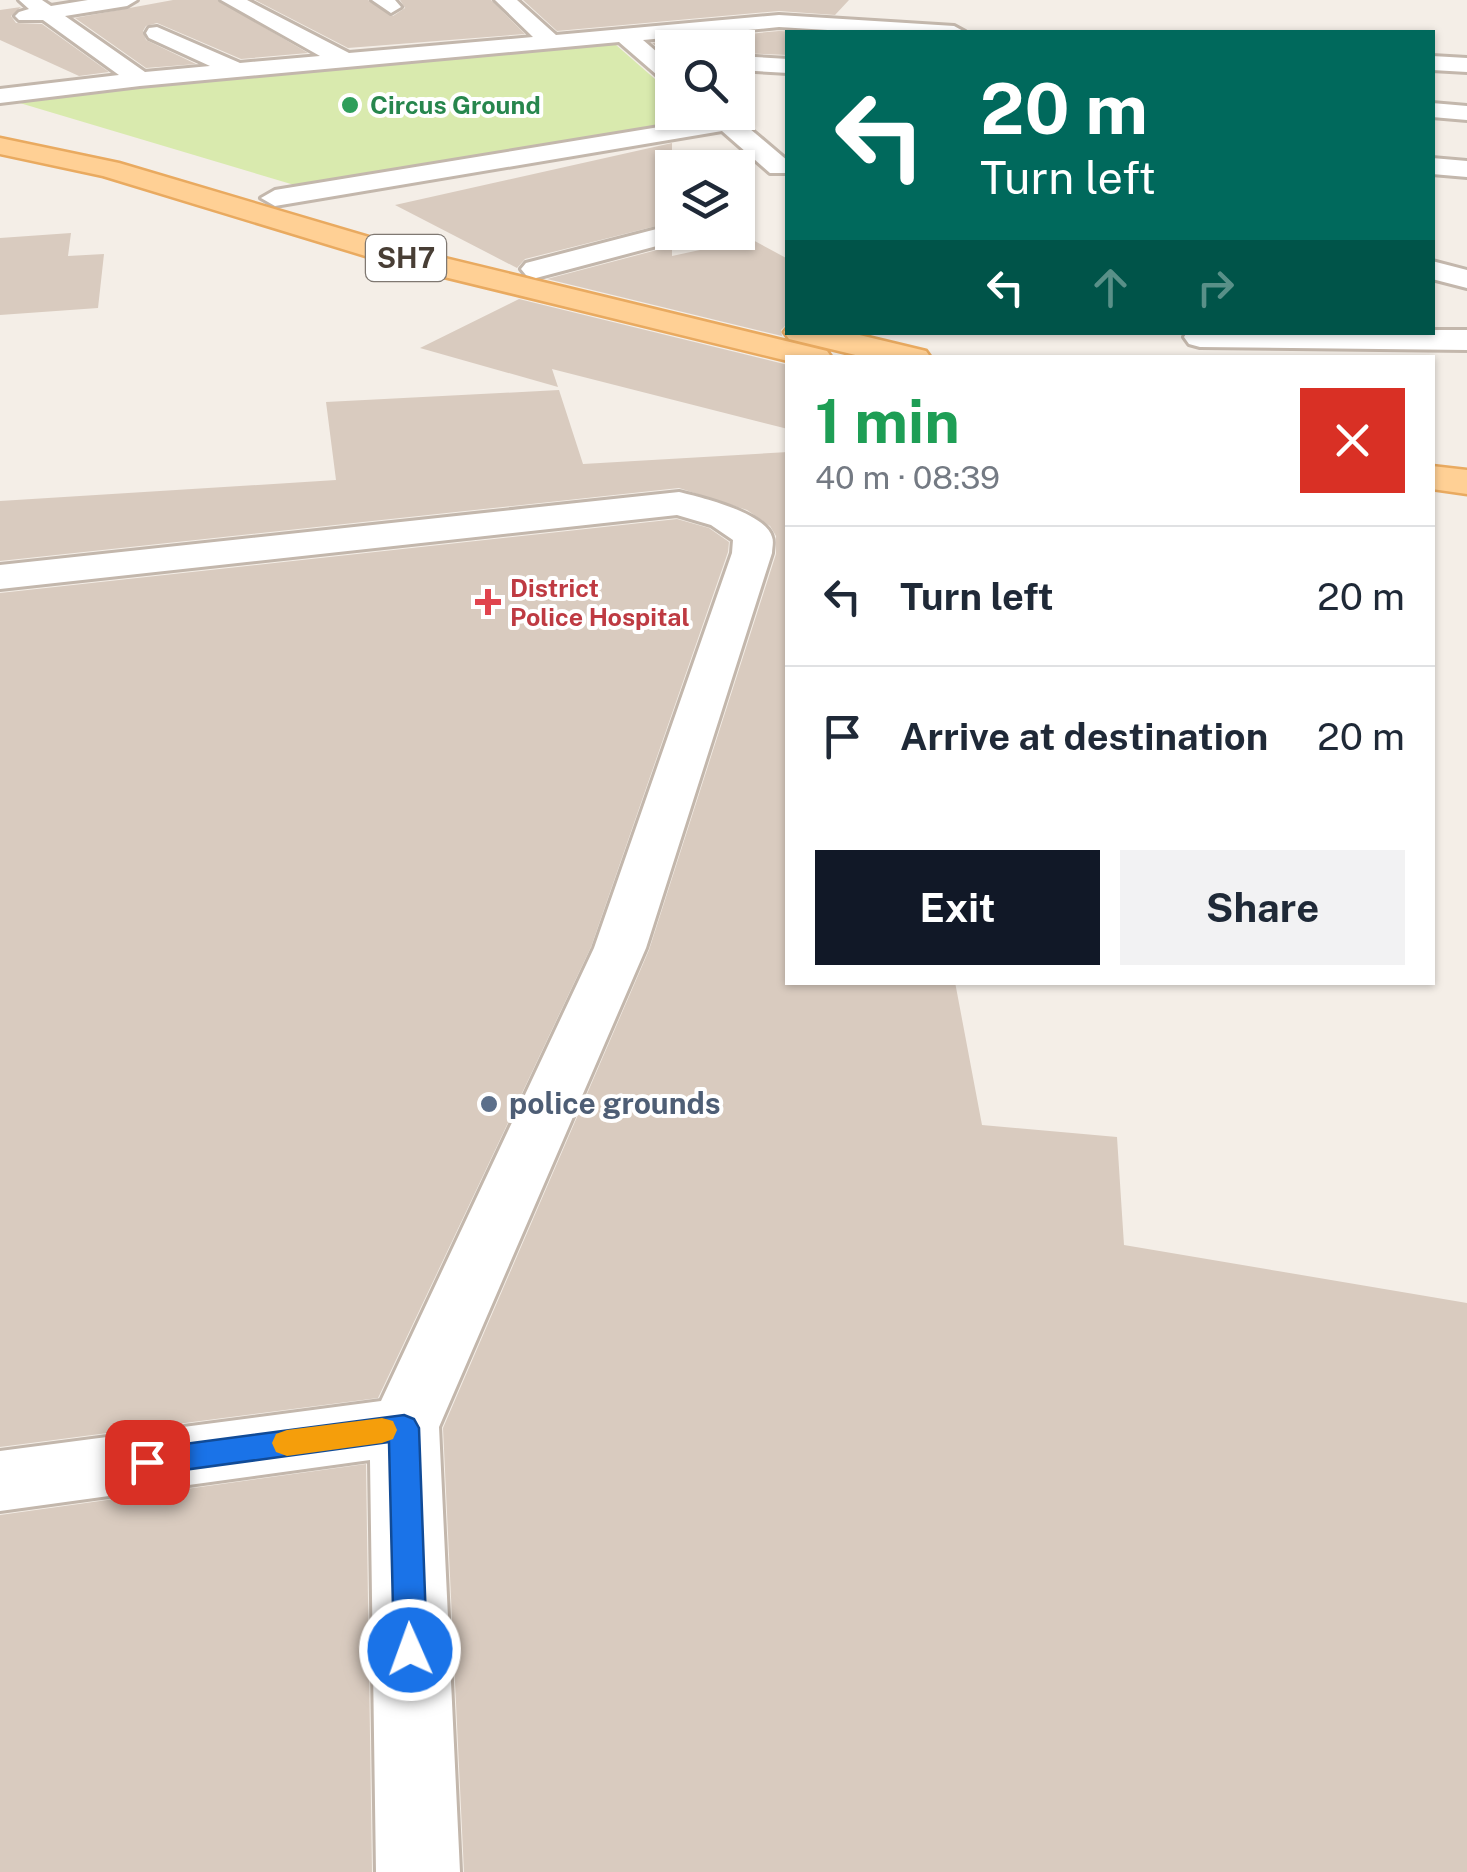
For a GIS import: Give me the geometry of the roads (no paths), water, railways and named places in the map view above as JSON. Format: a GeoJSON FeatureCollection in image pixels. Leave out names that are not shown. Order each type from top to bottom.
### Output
{"type":"FeatureCollection","features":[{"type":"Feature","properties":{"kind":"main road","name":"SH7"},"geometry":{"type":"LineString","coordinates":[[0,124],[100,146],[536,269],[785,329]]}},
{"type":"Feature","properties":{"kind":"main road","name":"SH7"},"geometry":{"type":"LineString","coordinates":[[0,146],[110,168],[406,258],[803,355]]}},
{"type":"Feature","properties":{"kind":"main road"},"geometry":{"type":"LineString","coordinates":[[814,335],[901,355]]}},
{"type":"Feature","properties":{"kind":"main road"},"geometry":{"type":"LineString","coordinates":[[1435,454],[1467,457]]}},
{"type":"Feature","properties":{"kind":"main road"},"geometry":{"type":"LineString","coordinates":[[1435,477],[1467,482]]}},
{"type":"Feature","properties":{"kind":"street"},"geometry":{"type":"LineString","coordinates":[[0,20],[38,6],[127,0]]}},
{"type":"Feature","properties":{"kind":"street"},"geometry":{"type":"LineString","coordinates":[[231,0],[347,61]]}},
{"type":"Feature","properties":{"kind":"street"},"geometry":{"type":"LineString","coordinates":[[38,6],[140,78]]}},
{"type":"Feature","properties":{"kind":"street"},"geometry":{"type":"LineString","coordinates":[[5,94],[140,78],[625,36],[751,7],[779,21],[898,30]]}},
{"type":"Feature","properties":{"kind":"street"},"geometry":{"type":"LineString","coordinates":[[523,9],[552,43]]}},
{"type":"Feature","properties":{"kind":"street"},"geometry":{"type":"LineString","coordinates":[[157,32],[238,70]]}},
{"type":"Feature","properties":{"kind":"street"},"geometry":{"type":"LineString","coordinates":[[625,36],[655,56]]}},
{"type":"Feature","properties":{"kind":"street"},"geometry":{"type":"LineString","coordinates":[[1435,63],[1467,65]]}},
{"type":"Feature","properties":{"kind":"street"},"geometry":{"type":"LineString","coordinates":[[755,64],[785,66]]}},
{"type":"Feature","properties":{"kind":"street"},"geometry":{"type":"LineString","coordinates":[[1435,110],[1467,112]]}},
{"type":"Feature","properties":{"kind":"street"},"geometry":{"type":"LineString","coordinates":[[755,126],[771,129]]}},
{"type":"Feature","properties":{"kind":"street"},"geometry":{"type":"LineString","coordinates":[[274,198],[679,130]]}},
{"type":"Feature","properties":{"kind":"street"},"geometry":{"type":"LineString","coordinates":[[736,130],[779,167]]}},
{"type":"Feature","properties":{"kind":"street"},"geometry":{"type":"LineString","coordinates":[[1435,166],[1467,168]]}},
{"type":"Feature","properties":{"kind":"street"},"geometry":{"type":"LineString","coordinates":[[1435,178],[1467,180]]}},
{"type":"Feature","properties":{"kind":"street"},"geometry":{"type":"LineString","coordinates":[[536,269],[655,238]]}},
{"type":"Feature","properties":{"kind":"street"},"geometry":{"type":"LineString","coordinates":[[1435,271],[1467,279]]}},
{"type":"Feature","properties":{"kind":"street"},"geometry":{"type":"LineString","coordinates":[[1172,355],[1204,335],[1467,340]]}},
{"type":"Feature","properties":{"kind":"street"},"geometry":{"type":"LineString","coordinates":[[0,577],[680,503],[724,516],[752,536],[752,553],[620,948],[404,1428],[418,1872]]}},
{"type":"Feature","properties":{"kind":"street"},"geometry":{"type":"LineString","coordinates":[[0,1481],[404,1428]]}},
{"type":"Feature","properties":{"kind":"place","name":"Circus Ground"},"geometry":{"type":"Point","coordinates":[350,105]}},
{"type":"Feature","properties":{"kind":"place","name":"District Police Hospital"},"geometry":{"type":"Point","coordinates":[488,602]}},
{"type":"Feature","properties":{"kind":"place","name":"police grounds"},"geometry":{"type":"Point","coordinates":[489,1104]}}]}
